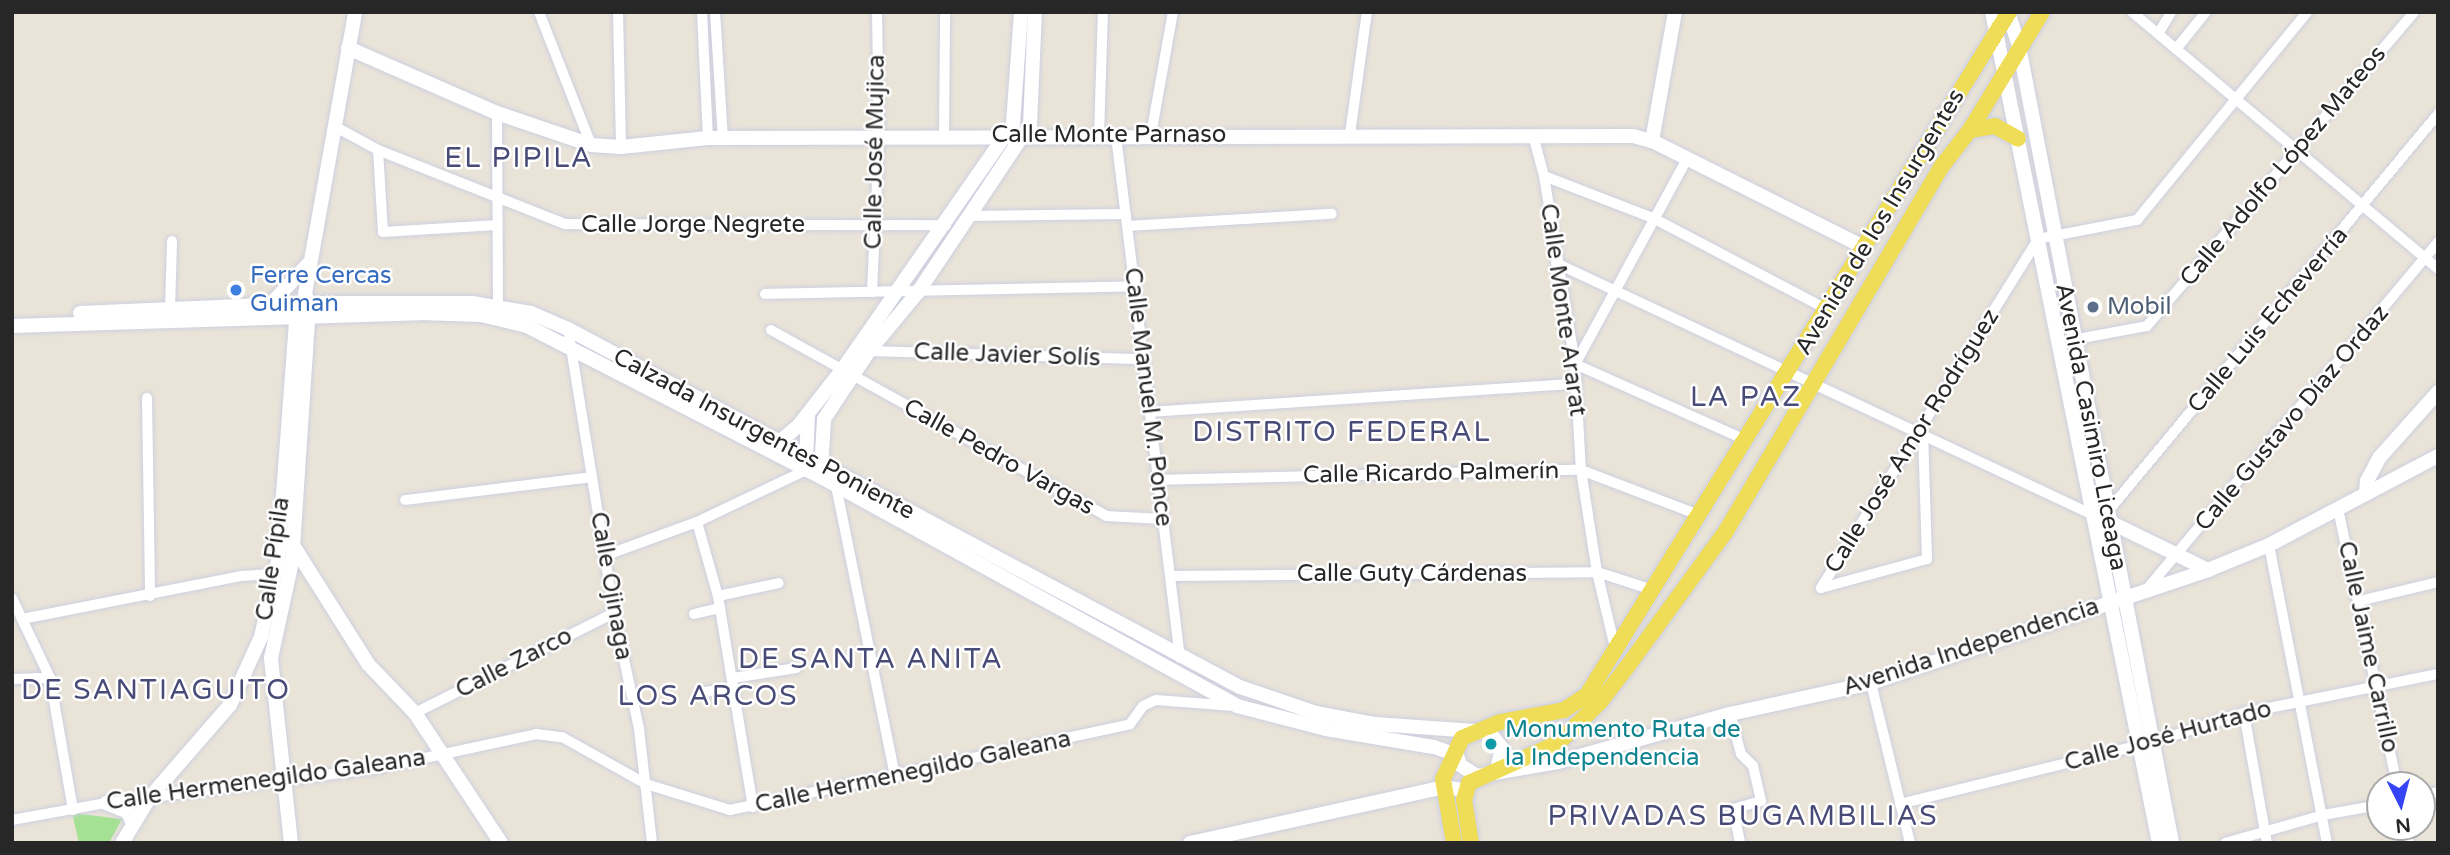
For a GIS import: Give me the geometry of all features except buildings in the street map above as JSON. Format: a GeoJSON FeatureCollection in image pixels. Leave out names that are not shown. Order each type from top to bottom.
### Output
{"type":"FeatureCollection","features":[{"type":"Feature","properties":{"kind":"main road","name":"Calle Pípila"},"geometry":{"type":"LineString","coordinates":[[122,843],[150,797],[230,705],[261,637],[280,527],[303,306],[355,12]]}},
{"type":"Feature","properties":{"kind":"main road"},"geometry":{"type":"LineString","coordinates":[[821,470],[824,419],[848,373],[896,293],[1006,136],[1017,111],[1021,12]]}},
{"type":"Feature","properties":{"kind":"main road"},"geometry":{"type":"LineString","coordinates":[[779,442],[869,351],[918,292],[967,216],[1024,136],[1032,111],[1035,12]]}},
{"type":"Feature","properties":{"kind":"main road"},"geometry":{"type":"LineString","coordinates":[[1652,141],[1675,12]]}},
{"type":"Feature","properties":{"kind":"main road","name":"Avenida Casimiro Liceaga"},"geometry":{"type":"LineString","coordinates":[[1992,12],[2159,843]]}},
{"type":"Feature","properties":{"kind":"main road","name":"Avenida Casimiro Liceaga"},"geometry":{"type":"LineString","coordinates":[[2008,12],[2019,46],[2072,340],[2110,516],[2172,843]]}},
{"type":"Feature","properties":{"kind":"main road","name":"Avenida de los Insurgentes"},"geometry":{"type":"LineString","coordinates":[[1478,730],[1564,710],[1581,700],[1616,652],[1650,589],[1741,438],[1790,370],[2008,12]]}},
{"type":"Feature","properties":{"kind":"main road","name":"Avenida de los Insurgentes"},"geometry":{"type":"LineString","coordinates":[[1464,790],[1492,771],[1546,751],[1600,702],[1726,531],[1815,385],[1942,166],[1970,131],[2042,12]]}},
{"type":"Feature","properties":{"kind":"main road","name":"Calle Monte Parnaso"},"geometry":{"type":"LineString","coordinates":[[348,48],[497,113],[590,145],[621,147],[715,138],[944,136],[1633,136],[1652,141],[1864,247]]}},
{"type":"Feature","properties":{"kind":"main road"},"geometry":{"type":"LineString","coordinates":[[1970,131],[1995,126],[2018,139]]}},
{"type":"Feature","properties":{"kind":"main road"},"geometry":{"type":"LineString","coordinates":[[270,305],[311,259]]}},
{"type":"Feature","properties":{"kind":"main road","name":"Calzada Insurgentes Poniente"},"geometry":{"type":"LineString","coordinates":[[12,316],[170,309],[235,312],[270,305],[419,308],[498,305],[568,336],[779,442],[806,464]]}},
{"type":"Feature","properties":{"kind":"main road","name":"Calle Pípila"},"geometry":{"type":"LineString","coordinates":[[292,843],[286,782],[270,682],[271,658],[293,543],[303,306]]}},
{"type":"Feature","properties":{"kind":"main road","name":"Calzada Insurgentes Poniente"},"geometry":{"type":"LineString","coordinates":[[12,326],[303,306]]}},
{"type":"Feature","properties":{"kind":"main road","name":"Calzada Insurgentes Poniente"},"geometry":{"type":"LineString","coordinates":[[419,308],[481,315],[568,336],[806,464],[1180,658],[1315,720],[1421,730],[1478,730]]}},
{"type":"Feature","properties":{"kind":"main road"},"geometry":{"type":"LineString","coordinates":[[2366,495],[2367,481],[2380,457],[2438,392]]}},
{"type":"Feature","properties":{"kind":"main road"},"geometry":{"type":"LineString","coordinates":[[806,464],[808,414]]}},
{"type":"Feature","properties":{"kind":"main road","name":"Avenida Independencia"},"geometry":{"type":"LineString","coordinates":[[1492,771],[1572,759],[1730,714],[1871,683],[2145,592],[2208,570],[2269,544],[2438,456]]}},
{"type":"Feature","properties":{"kind":"main road","name":"Calzada Insurgentes Poniente"},"geometry":{"type":"LineString","coordinates":[[821,470],[836,486],[1237,706],[1315,720],[1434,747],[1457,755]]}},
{"type":"Feature","properties":{"kind":"main road"},"geometry":{"type":"LineString","coordinates":[[2091,514],[2110,516],[2177,557],[2208,570]]}},
{"type":"Feature","properties":{"kind":"main road"},"geometry":{"type":"LineString","coordinates":[[280,527],[293,543],[368,664],[415,713],[501,843]]}},
{"type":"Feature","properties":{"kind":"main road"},"geometry":{"type":"LineString","coordinates":[[241,681],[259,674],[270,682]]}},
{"type":"Feature","properties":{"kind":"main road"},"geometry":{"type":"LineString","coordinates":[[1454,843],[1444,787],[1446,769],[1457,755],[1462,738],[1478,730],[1498,738],[1502,759],[1492,771],[1468,772],[1457,755]]}},
{"type":"Feature","properties":{"kind":"main road"},"geometry":{"type":"LineString","coordinates":[[1190,843],[1444,787],[1464,790],[1471,843]]}},
{"type":"Feature","properties":{"kind":"main road"},"geometry":{"type":"LineString","coordinates":[[107,803],[128,812],[133,824]]}},
{"type":"Feature","properties":{"kind":"street"},"geometry":{"type":"LineString","coordinates":[[538,12],[590,145]]}},
{"type":"Feature","properties":{"kind":"street"},"geometry":{"type":"LineString","coordinates":[[618,12],[621,147]]}},
{"type":"Feature","properties":{"kind":"street"},"geometry":{"type":"LineString","coordinates":[[702,12],[715,138]]}},
{"type":"Feature","properties":{"kind":"street"},"geometry":{"type":"LineString","coordinates":[[715,12],[715,138]]}},
{"type":"Feature","properties":{"kind":"street","name":"Calle José Mujica"},"geometry":{"type":"LineString","coordinates":[[872,292],[879,138],[877,12]]}},
{"type":"Feature","properties":{"kind":"street"},"geometry":{"type":"LineString","coordinates":[[944,136],[945,12]]}},
{"type":"Feature","properties":{"kind":"street"},"geometry":{"type":"LineString","coordinates":[[1099,136],[1103,12]]}},
{"type":"Feature","properties":{"kind":"street"},"geometry":{"type":"LineString","coordinates":[[1152,135],[1173,12]]}},
{"type":"Feature","properties":{"kind":"street"},"geometry":{"type":"LineString","coordinates":[[1350,134],[1367,12]]}},
{"type":"Feature","properties":{"kind":"street"},"geometry":{"type":"LineString","coordinates":[[2132,12],[2438,269]]}},
{"type":"Feature","properties":{"kind":"street"},"geometry":{"type":"LineString","coordinates":[[2158,34],[2171,12]]}},
{"type":"Feature","properties":{"kind":"street"},"geometry":{"type":"LineString","coordinates":[[2176,49],[2206,12]]}},
{"type":"Feature","properties":{"kind":"street"},"geometry":{"type":"LineString","coordinates":[[2038,239],[2054,233],[2137,220],[2307,12]]}},
{"type":"Feature","properties":{"kind":"street","name":"Calle Adolfo López Mateos"},"geometry":{"type":"LineString","coordinates":[[2072,340],[2147,326],[2298,152],[2414,12]]}},
{"type":"Feature","properties":{"kind":"street"},"geometry":{"type":"LineString","coordinates":[[497,113],[498,305]]}},
{"type":"Feature","properties":{"kind":"street","name":"Calle Luis Echeverría"},"geometry":{"type":"LineString","coordinates":[[2110,516],[2438,114]]}},
{"type":"Feature","properties":{"kind":"street","name":"Calle Jorge Negrete"},"geometry":{"type":"LineString","coordinates":[[334,126],[378,150],[565,224],[946,225]]}},
{"type":"Feature","properties":{"kind":"street","name":"Calle Monte Ararat"},"geometry":{"type":"LineString","coordinates":[[1533,135],[1544,176],[1556,263],[1575,364],[1581,470],[1597,572],[1616,652]]}},
{"type":"Feature","properties":{"kind":"street","name":"Calle Manuel M. Ponce"},"geometry":{"type":"LineString","coordinates":[[1116,136],[1180,658]]}},
{"type":"Feature","properties":{"kind":"street"},"geometry":{"type":"LineString","coordinates":[[378,150],[383,232],[497,225]]}},
{"type":"Feature","properties":{"kind":"street"},"geometry":{"type":"LineString","coordinates":[[1687,159],[1575,364],[1741,438]]}},
{"type":"Feature","properties":{"kind":"street"},"geometry":{"type":"LineString","coordinates":[[1544,176],[1653,218],[1826,309]]}},
{"type":"Feature","properties":{"kind":"street"},"geometry":{"type":"LineString","coordinates":[[967,216],[1126,220],[1332,214]]}},
{"type":"Feature","properties":{"kind":"street","name":"Calle José Amor Rodríguez"},"geometry":{"type":"LineString","coordinates":[[1920,434],[1930,553],[1927,559],[1821,588],[1920,434],[2038,239]]}},
{"type":"Feature","properties":{"kind":"street"},"geometry":{"type":"LineString","coordinates":[[170,309],[172,241]]}},
{"type":"Feature","properties":{"kind":"street","name":"Calle Gustavo Díaz Ordaz"},"geometry":{"type":"LineString","coordinates":[[2145,592],[2438,242]]}},
{"type":"Feature","properties":{"kind":"street"},"geometry":{"type":"LineString","coordinates":[[1556,263],[1790,370],[1815,385],[2091,514]]}},
{"type":"Feature","properties":{"kind":"street"},"geometry":{"type":"LineString","coordinates":[[765,294],[1135,286]]}},
{"type":"Feature","properties":{"kind":"street","name":"Calle Pedro Vargas"},"geometry":{"type":"LineString","coordinates":[[771,331],[1106,516],[1163,519]]}},
{"type":"Feature","properties":{"kind":"street","name":"Calle Ojinaga"},"geometry":{"type":"LineString","coordinates":[[568,336],[604,556],[646,784],[652,843]]}},
{"type":"Feature","properties":{"kind":"street","name":"Calle Javier Solís"},"geometry":{"type":"LineString","coordinates":[[869,351],[1144,359]]}},
{"type":"Feature","properties":{"kind":"street"},"geometry":{"type":"LineString","coordinates":[[1150,412],[1577,384]]}},
{"type":"Feature","properties":{"kind":"street"},"geometry":{"type":"LineString","coordinates":[[147,398],[150,596]]}},
{"type":"Feature","properties":{"kind":"street"},"geometry":{"type":"LineString","coordinates":[[604,556],[697,522],[806,464]]}},
{"type":"Feature","properties":{"kind":"street","name":"Calle Ricardo Palmerín"},"geometry":{"type":"LineString","coordinates":[[1158,480],[1581,470],[1696,514]]}},
{"type":"Feature","properties":{"kind":"street"},"geometry":{"type":"LineString","coordinates":[[405,500],[592,477]]}},
{"type":"Feature","properties":{"kind":"street"},"geometry":{"type":"LineString","coordinates":[[836,486],[895,777]]}},
{"type":"Feature","properties":{"kind":"street","name":"Calle Jaime Carrillo"},"geometry":{"type":"LineString","coordinates":[[2338,509],[2394,771]]}},
{"type":"Feature","properties":{"kind":"street"},"geometry":{"type":"LineString","coordinates":[[697,522],[718,596],[753,807]]}},
{"type":"Feature","properties":{"kind":"street"},"geometry":{"type":"LineString","coordinates":[[2269,544],[2302,703],[2327,843]]}},
{"type":"Feature","properties":{"kind":"street","name":"Calle Guty Cárdenas"},"geometry":{"type":"LineString","coordinates":[[1171,576],[1597,572],[1650,589]]}},
{"type":"Feature","properties":{"kind":"street"},"geometry":{"type":"LineString","coordinates":[[22,619],[274,574]]}},
{"type":"Feature","properties":{"kind":"street"},"geometry":{"type":"LineString","coordinates":[[2359,601],[2438,582]]}},
{"type":"Feature","properties":{"kind":"street"},"geometry":{"type":"LineString","coordinates":[[718,596],[779,583]]}},
{"type":"Feature","properties":{"kind":"street"},"geometry":{"type":"LineString","coordinates":[[12,598],[50,678],[73,810]]}},
{"type":"Feature","properties":{"kind":"street"},"geometry":{"type":"LineString","coordinates":[[694,614],[720,608]]}},
{"type":"Feature","properties":{"kind":"street","name":"Calle Zarco"},"geometry":{"type":"LineString","coordinates":[[415,713],[614,613]]}},
{"type":"Feature","properties":{"kind":"street"},"geometry":{"type":"LineString","coordinates":[[699,693],[796,668]]}},
{"type":"Feature","properties":{"kind":"street","name":"Calle José Hurtado"},"geometry":{"type":"LineString","coordinates":[[1900,804],[2138,746],[2244,713],[2438,674]]}},
{"type":"Feature","properties":{"kind":"street"},"geometry":{"type":"LineString","coordinates":[[12,679],[50,678]]}},
{"type":"Feature","properties":{"kind":"street"},"geometry":{"type":"LineString","coordinates":[[1871,683],[1910,843]]}},
{"type":"Feature","properties":{"kind":"street","name":"Calle Hermenegildo Galeana"},"geometry":{"type":"LineString","coordinates":[[12,820],[150,797],[286,782],[444,754],[536,734],[562,737],[646,784],[730,810],[895,777],[1130,724],[1143,706],[1156,700],[1237,706]]}},
{"type":"Feature","properties":{"kind":"street"},"geometry":{"type":"LineString","coordinates":[[2244,713],[2267,843]]}},
{"type":"Feature","properties":{"kind":"street"},"geometry":{"type":"LineString","coordinates":[[1730,714],[1741,754],[1753,766],[1761,801],[1734,809],[1740,843]]}},
{"type":"Feature","properties":{"kind":"street"},"geometry":{"type":"LineString","coordinates":[[2225,843],[2265,829],[2366,807]]}},
{"type":"Feature","properties":{"kind":"green space"},"geometry":{"type":"Polygon","coordinates":[[[72,813],[122,819],[109,843],[79,843],[72,813]]]}},
{"type":"Feature","properties":{"kind":"place","name":"Ferre Cercas Guiman"},"geometry":{"type":"Point","coordinates":[236,290]}},
{"type":"Feature","properties":{"kind":"place","name":"Mobil"},"geometry":{"type":"Point","coordinates":[2093,307]}},
{"type":"Feature","properties":{"kind":"place","name":"Monumento Ruta de la Independencia"},"geometry":{"type":"Point","coordinates":[1491,744]}},
{"type":"Feature","properties":{"kind":"district","name":"EL PIPILA"},"geometry":{"type":"Point","coordinates":[519,158]}},
{"type":"Feature","properties":{"kind":"district","name":"LA PAZ"},"geometry":{"type":"Point","coordinates":[1746,397]}},
{"type":"Feature","properties":{"kind":"district","name":"DISTRITO FEDERAL"},"geometry":{"type":"Point","coordinates":[1342,432]}},
{"type":"Feature","properties":{"kind":"district","name":"DE SANTA ANITA"},"geometry":{"type":"Point","coordinates":[871,659]}},
{"type":"Feature","properties":{"kind":"district","name":"DE SANTIAGUITO"},"geometry":{"type":"Point","coordinates":[156,690]}},
{"type":"Feature","properties":{"kind":"district","name":"LOS ARCOS"},"geometry":{"type":"Point","coordinates":[708,696]}},
{"type":"Feature","properties":{"kind":"district","name":"PRIVADAS BUGAMBILIAS"},"geometry":{"type":"Point","coordinates":[1743,816]}}]}
